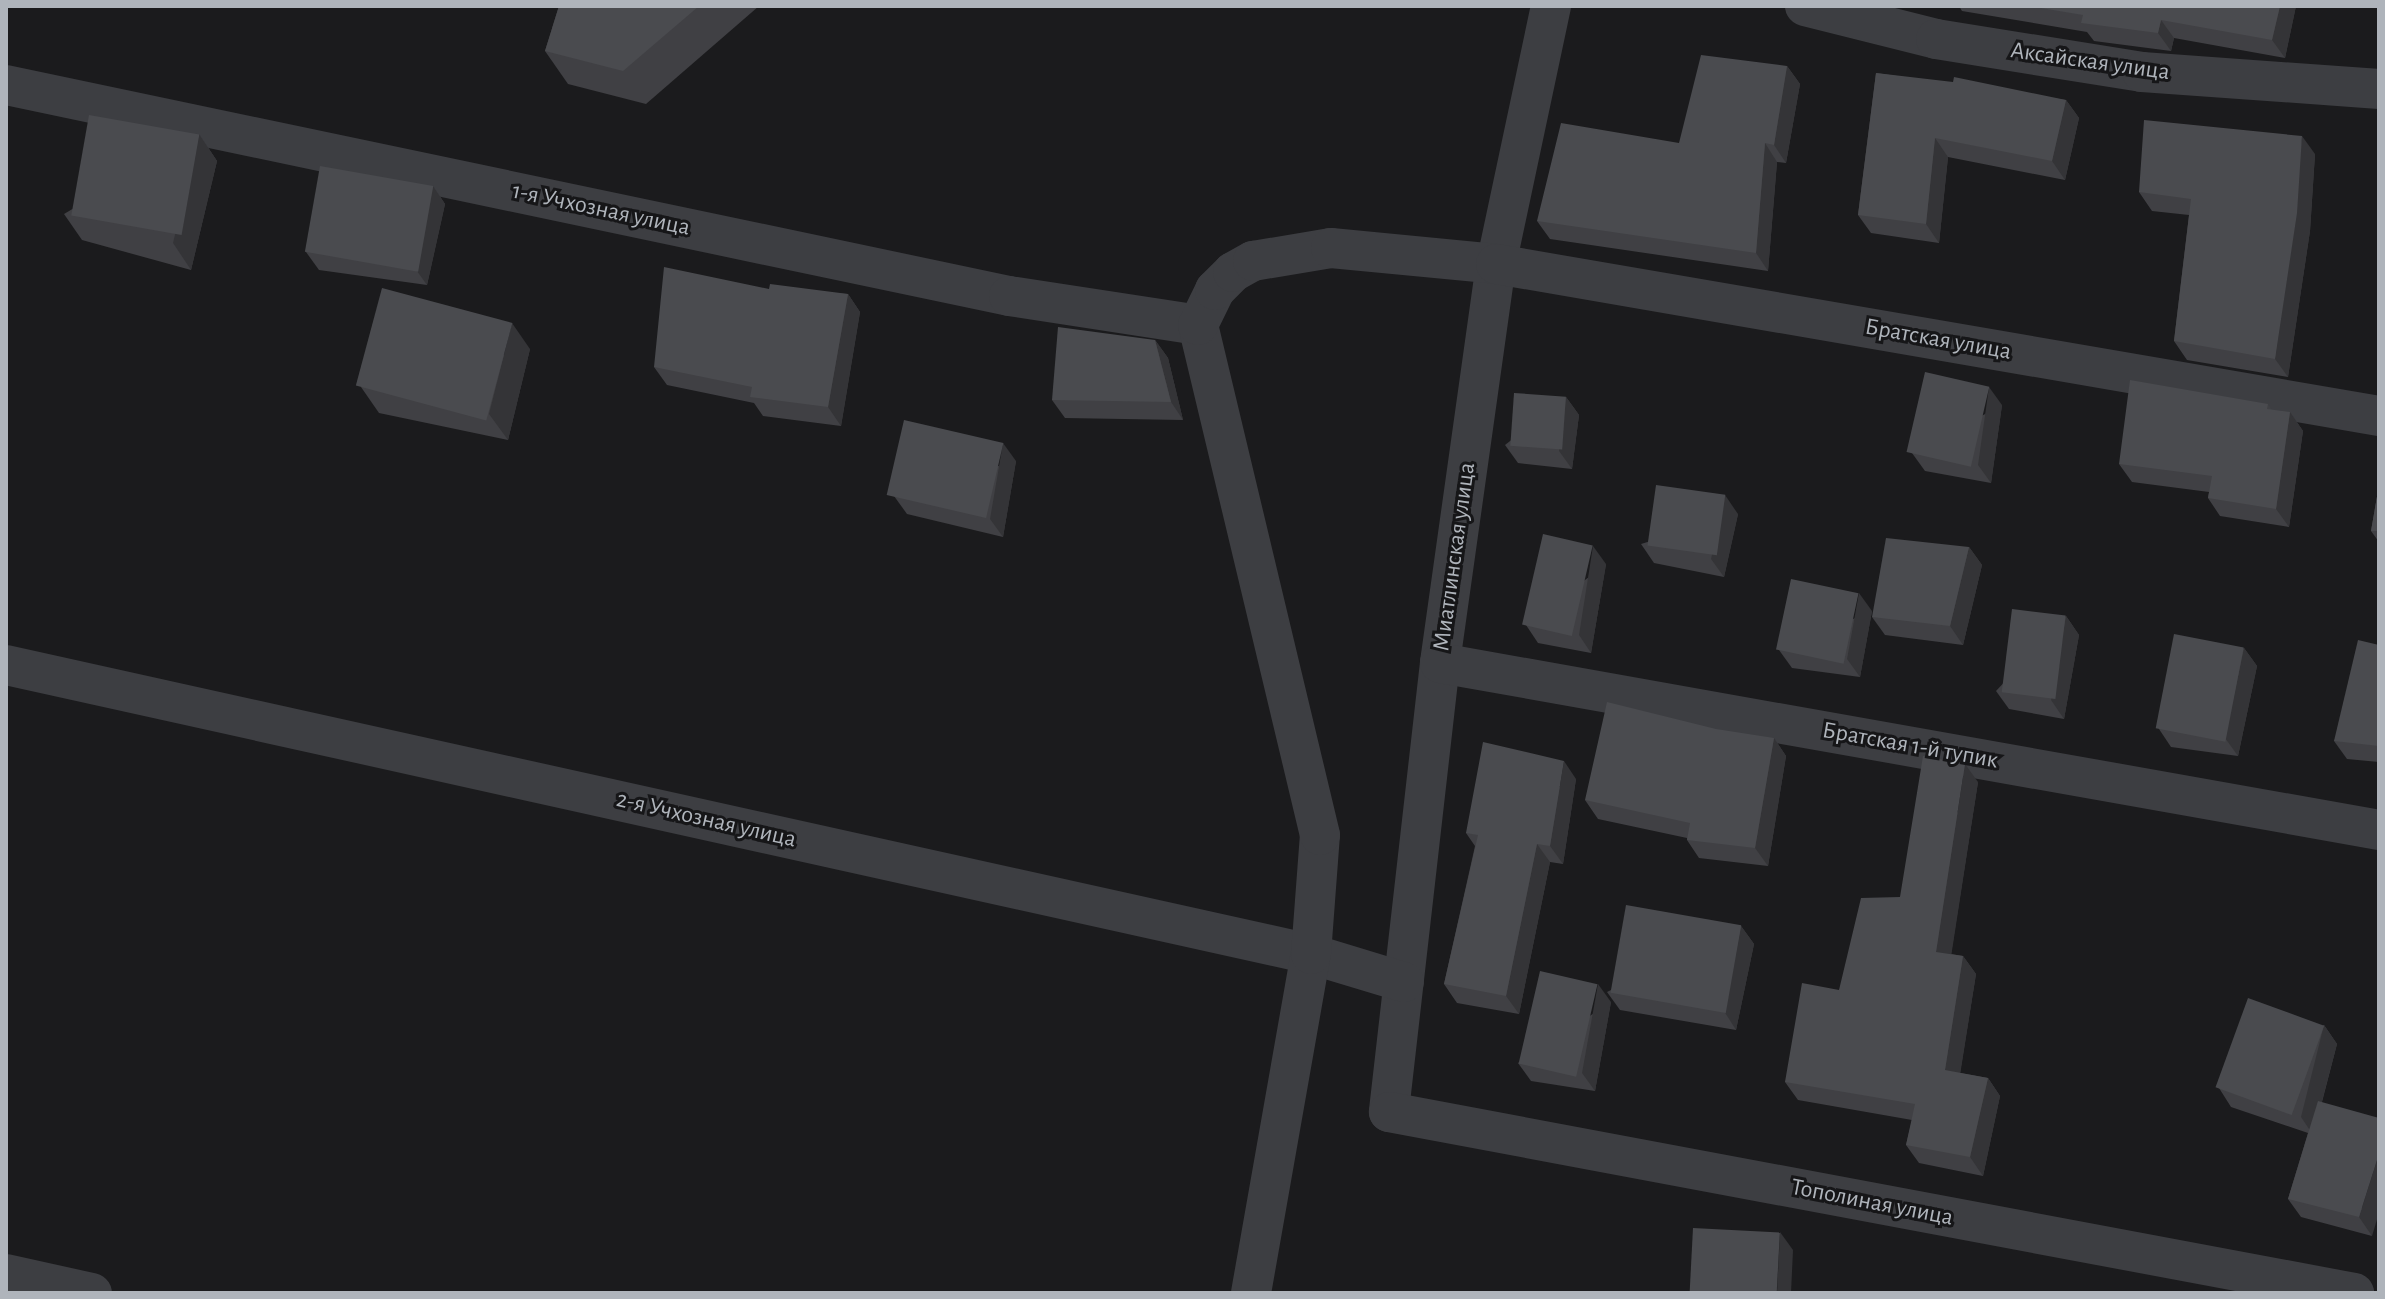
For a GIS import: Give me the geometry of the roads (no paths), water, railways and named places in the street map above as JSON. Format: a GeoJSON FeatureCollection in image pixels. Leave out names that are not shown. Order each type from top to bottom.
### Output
{"type":"FeatureCollection","features":[{"type":"Feature","properties":{"kind":"street","name":"Миатлинская улица"},"geometry":{"type":"LineString","coordinates":[[1389,1112],[1440,663],[1496,264],[1551,6]]}},
{"type":"Feature","properties":{"kind":"street","name":"Аксайская улица"},"geometry":{"type":"LineString","coordinates":[[1805,6],[1936,39],[2142,72],[2379,89]]}},
{"type":"Feature","properties":{"kind":"street","name":"1-я Учхозная улица"},"geometry":{"type":"LineString","coordinates":[[6,85],[1009,296],[1198,325]]}},
{"type":"Feature","properties":{"kind":"street","name":"Братская улица"},"geometry":{"type":"LineString","coordinates":[[1198,325],[1215,290],[1233,272],[1253,261],[1331,248],[1496,264],[2379,416]]}},
{"type":"Feature","properties":{"kind":"street"},"geometry":{"type":"LineString","coordinates":[[1198,325],[1320,835],[1311,954],[1251,1293]]}},
{"type":"Feature","properties":{"kind":"street","name":"Братская 1-й тупик"},"geometry":{"type":"LineString","coordinates":[[1440,663],[2379,830]]}},
{"type":"Feature","properties":{"kind":"street","name":"2-я Учхозная улица"},"geometry":{"type":"LineString","coordinates":[[6,665],[1311,954],[1404,982]]}},
{"type":"Feature","properties":{"kind":"street","name":"Тополиная улица"},"geometry":{"type":"LineString","coordinates":[[1389,1112],[2354,1293]]}},
{"type":"Feature","properties":{"kind":"street"},"geometry":{"type":"LineString","coordinates":[[6,1274],[92,1293]]}}]}
